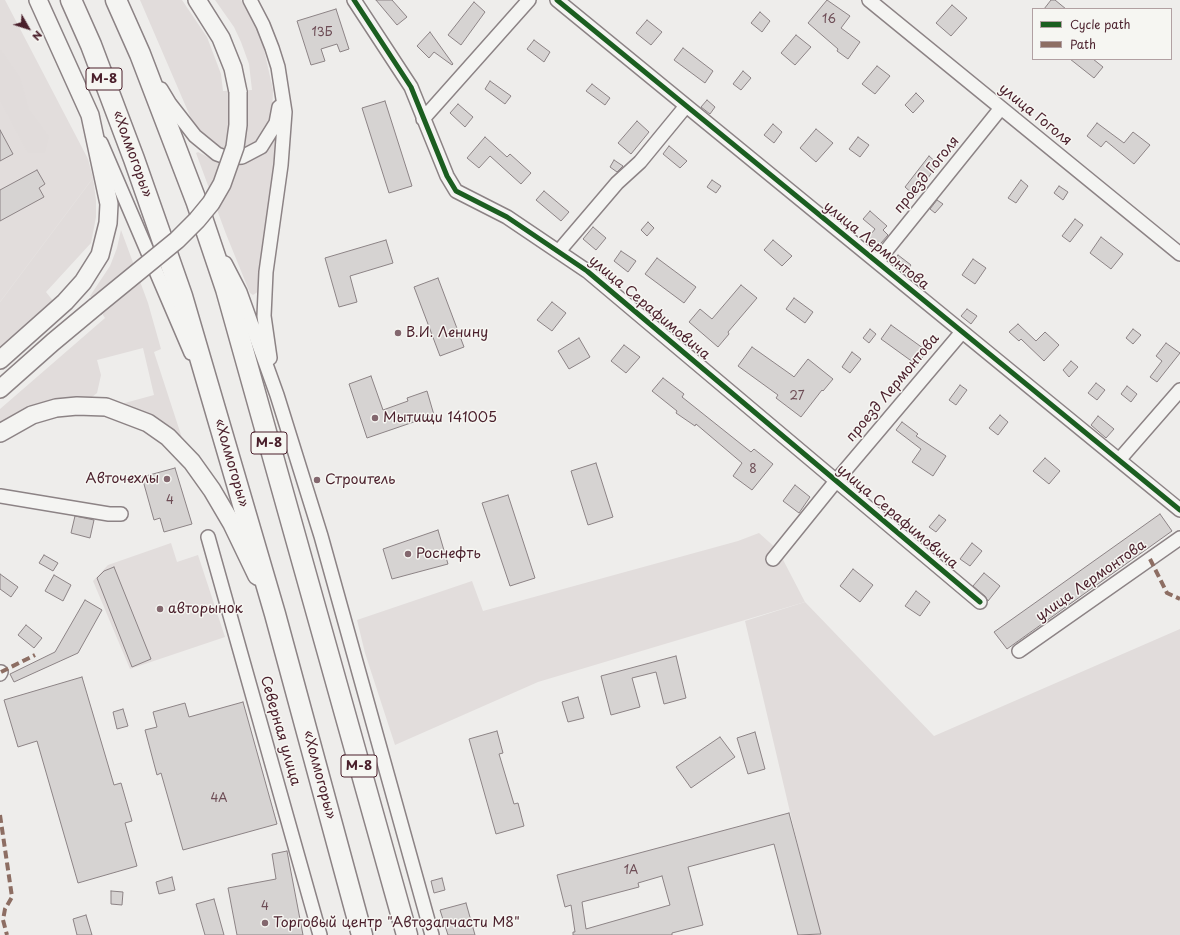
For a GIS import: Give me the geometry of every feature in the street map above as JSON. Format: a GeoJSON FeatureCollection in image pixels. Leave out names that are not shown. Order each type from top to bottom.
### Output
{"type":"FeatureCollection","features":[{"type":"Feature","properties":{"kind":"highway","name":"«Холмогоры»"},"geometry":{"type":"LineString","coordinates":[[71,0],[91,46],[156,219],[182,296],[275,614],[362,935]]}},
{"type":"Feature","properties":{"kind":"highway","name":"М-8"},"geometry":{"type":"LineString","coordinates":[[116,0],[140,54],[197,203],[235,320],[280,487],[407,935]]}},
{"type":"Feature","properties":{"kind":"main road"},"geometry":{"type":"LineString","coordinates":[[0,360],[65,302],[93,268],[100,255],[108,223],[109,204],[90,115],[38,0]]}},
{"type":"Feature","properties":{"kind":"main road"},"geometry":{"type":"LineString","coordinates":[[0,389],[52,342],[177,240],[211,203],[222,184],[235,147],[238,125],[238,92],[233,68],[221,38],[197,0]]}},
{"type":"Feature","properties":{"kind":"main road"},"geometry":{"type":"LineString","coordinates":[[0,432],[32,415],[56,408],[77,406],[106,407],[148,423],[168,437],[180,448],[212,490],[232,524],[275,614]]}},
{"type":"Feature","properties":{"kind":"street"},"geometry":{"type":"LineString","coordinates":[[250,0],[263,25],[272,48],[281,84],[285,112],[285,130],[266,272],[264,316],[277,396]]}},
{"type":"Feature","properties":{"kind":"street","name":"улица Серафимовича"},"geometry":{"type":"LineString","coordinates":[[354,0],[411,87],[447,176],[456,191],[507,217],[587,271],[980,602]]}},
{"type":"Feature","properties":{"kind":"street"},"geometry":{"type":"LineString","coordinates":[[423,119],[529,0]]}},
{"type":"Feature","properties":{"kind":"street","name":"улица Лермонтова"},"geometry":{"type":"LineString","coordinates":[[557,0],[1180,510]]}},
{"type":"Feature","properties":{"kind":"street","name":"улица Гоголя"},"geometry":{"type":"LineString","coordinates":[[869,0],[1180,254]]}},
{"type":"Feature","properties":{"kind":"street"},"geometry":{"type":"LineString","coordinates":[[140,54],[170,104],[195,136],[217,154],[228,158],[242,157],[252,153],[261,147],[269,136],[276,124],[281,84]]}},
{"type":"Feature","properties":{"kind":"street"},"geometry":{"type":"LineString","coordinates":[[559,251],[617,183],[640,162],[686,106]]}},
{"type":"Feature","properties":{"kind":"street","name":"проезд Гоголя"},"geometry":{"type":"LineString","coordinates":[[877,262],[1001,108]]}},
{"type":"Feature","properties":{"kind":"street"},"geometry":{"type":"LineString","coordinates":[[90,115],[164,293],[212,400]]}},
{"type":"Feature","properties":{"kind":"street"},"geometry":{"type":"LineString","coordinates":[[197,203],[240,292],[277,396],[321,536],[432,935]]}},
{"type":"Feature","properties":{"kind":"street","name":"проезд Лермонтова"},"geometry":{"type":"LineString","coordinates":[[773,559],[836,481],[962,332]]}},
{"type":"Feature","properties":{"kind":"street"},"geometry":{"type":"LineString","coordinates":[[1118,460],[1180,390]]}},
{"type":"Feature","properties":{"kind":"street"},"geometry":{"type":"LineString","coordinates":[[0,496],[109,514],[121,514]]}},
{"type":"Feature","properties":{"kind":"street","name":"Северная улица"},"geometry":{"type":"LineString","coordinates":[[208,537],[320,935]]}},
{"type":"Feature","properties":{"kind":"street","name":"улица Лермонтова"},"geometry":{"type":"LineString","coordinates":[[1020,651],[1180,538]]}},
{"type":"Feature","properties":{"kind":"shaded area"},"geometry":{"type":"Polygon","coordinates":[[[0,0],[5,0],[88,159],[93,178],[0,302],[0,0]]]}},
{"type":"Feature","properties":{"kind":"shaded area"},"geometry":{"type":"Polygon","coordinates":[[[140,0],[182,0],[207,37],[221,74],[223,91],[252,90],[249,64],[241,42],[234,27],[215,0],[241,0],[257,28],[263,45],[273,90],[272,115],[263,135],[256,142],[236,151],[216,147],[206,141],[193,123],[140,0]]]}},
{"type":"Feature","properties":{"kind":"shaded area"},"geometry":{"type":"Polygon","coordinates":[[[0,49],[20,78],[29,110],[49,137],[45,153],[28,153],[0,100],[0,49]]]}},
{"type":"Feature","properties":{"kind":"shaded area"},"geometry":{"type":"Polygon","coordinates":[[[277,139],[275,167],[259,291],[253,295],[250,293],[226,234],[196,153],[198,152],[216,161],[233,165],[250,160],[277,139]]]}},
{"type":"Feature","properties":{"kind":"shaded area"},"geometry":{"type":"Polygon","coordinates":[[[93,178],[96,200],[96,217],[91,243],[46,292],[54,302],[0,348],[0,302],[93,178]]]}},
{"type":"Feature","properties":{"kind":"shaded area"},"geometry":{"type":"Polygon","coordinates":[[[121,230],[148,303],[161,349],[154,352],[183,441],[121,404],[154,395],[143,348],[97,360],[101,375],[97,393],[92,397],[13,416],[0,423],[0,409],[105,318],[90,296],[110,266],[117,248],[121,230]]]}},
{"type":"Feature","properties":{"kind":"shaded area"},"geometry":{"type":"Polygon","coordinates":[[[759,533],[778,550],[805,602],[538,682],[395,745],[365,653],[357,620],[472,581],[483,611],[738,541],[759,533]]]}},
{"type":"Feature","properties":{"kind":"shaded area","name":"авторынок"},"geometry":{"type":"Polygon","coordinates":[[[171,543],[177,562],[198,555],[225,637],[130,669],[93,581],[108,565],[171,543]]]}},
{"type":"Feature","properties":{"kind":"shaded area"},"geometry":{"type":"Polygon","coordinates":[[[805,602],[934,736],[1180,629],[1180,935],[819,935],[745,621],[805,602]]]}},
{"type":"Feature","properties":{"kind":"building"},"geometry":{"type":"Polygon","coordinates":[[[376,0],[392,0],[407,17],[397,25],[376,0]]]}},
{"type":"Feature","properties":{"kind":"building"},"geometry":{"type":"Polygon","coordinates":[[[827,0],[850,16],[841,28],[860,42],[848,59],[837,51],[838,49],[808,23],[827,0]]]}},
{"type":"Feature","properties":{"kind":"building"},"geometry":{"type":"Polygon","coordinates":[[[1051,0],[1055,0],[1065,8],[1045,8],[1051,0]]]}},
{"type":"Feature","properties":{"kind":"building"},"geometry":{"type":"Polygon","coordinates":[[[474,2],[485,12],[461,45],[448,35],[474,2]]]}},
{"type":"Feature","properties":{"kind":"building"},"geometry":{"type":"Polygon","coordinates":[[[952,5],[967,18],[951,36],[936,23],[952,5]]]}},
{"type":"Feature","properties":{"kind":"building"},"geometry":{"type":"Polygon","coordinates":[[[336,9],[349,49],[340,52],[337,44],[321,49],[325,61],[311,65],[297,21],[336,9]]]}},
{"type":"Feature","properties":{"kind":"building"},"geometry":{"type":"Polygon","coordinates":[[[760,12],[770,21],[762,32],[751,23],[760,12]]]}},
{"type":"Feature","properties":{"kind":"building"},"geometry":{"type":"Polygon","coordinates":[[[647,20],[662,32],[651,45],[636,33],[647,20]]]}},
{"type":"Feature","properties":{"kind":"building"},"geometry":{"type":"Polygon","coordinates":[[[430,32],[453,64],[452,65],[434,52],[429,58],[417,46],[430,32]]]}},
{"type":"Feature","properties":{"kind":"building"},"geometry":{"type":"Polygon","coordinates":[[[796,35],[811,47],[795,65],[781,53],[796,35]]]}},
{"type":"Feature","properties":{"kind":"building"},"geometry":{"type":"Polygon","coordinates":[[[534,40],[550,52],[544,62],[527,49],[534,40]]]}},
{"type":"Feature","properties":{"kind":"building"},"geometry":{"type":"Polygon","coordinates":[[[683,48],[713,71],[705,83],[674,60],[683,48]]]}},
{"type":"Feature","properties":{"kind":"building"},"geometry":{"type":"Polygon","coordinates":[[[1071,60],[1094,60],[1103,67],[1094,78],[1071,60]]]}},
{"type":"Feature","properties":{"kind":"building"},"geometry":{"type":"Polygon","coordinates":[[[877,66],[890,76],[875,94],[862,84],[877,66]]]}},
{"type":"Feature","properties":{"kind":"building"},"geometry":{"type":"Polygon","coordinates":[[[743,71],[751,78],[741,90],[733,84],[743,71]]]}},
{"type":"Feature","properties":{"kind":"building"},"geometry":{"type":"Polygon","coordinates":[[[490,81],[511,96],[505,104],[485,89],[490,81]]]}},
{"type":"Feature","properties":{"kind":"building"},"geometry":{"type":"Polygon","coordinates":[[[592,84],[610,98],[605,105],[586,91],[592,84]]]}},
{"type":"Feature","properties":{"kind":"building"},"geometry":{"type":"Polygon","coordinates":[[[916,93],[924,101],[913,113],[905,105],[916,93]]]}},
{"type":"Feature","properties":{"kind":"building"},"geometry":{"type":"Polygon","coordinates":[[[707,100],[715,107],[710,114],[701,107],[707,100]]]}},
{"type":"Feature","properties":{"kind":"building"},"geometry":{"type":"Polygon","coordinates":[[[385,101],[412,186],[389,193],[362,108],[385,101]]]}},
{"type":"Feature","properties":{"kind":"building"},"geometry":{"type":"Polygon","coordinates":[[[458,104],[473,117],[465,127],[450,113],[458,104]]]}},
{"type":"Feature","properties":{"kind":"building"},"geometry":{"type":"Polygon","coordinates":[[[637,121],[649,132],[631,154],[618,143],[637,121]]]}},
{"type":"Feature","properties":{"kind":"building"},"geometry":{"type":"Polygon","coordinates":[[[1097,123],[1124,143],[1133,132],[1150,145],[1134,164],[1106,141],[1101,147],[1087,136],[1097,123]]]}},
{"type":"Feature","properties":{"kind":"building"},"geometry":{"type":"Polygon","coordinates":[[[773,124],[782,132],[774,143],[764,135],[773,124]]]}},
{"type":"Feature","properties":{"kind":"building"},"geometry":{"type":"Polygon","coordinates":[[[816,129],[833,143],[816,162],[800,148],[816,129]]]}},
{"type":"Feature","properties":{"kind":"building"},"geometry":{"type":"Polygon","coordinates":[[[0,130],[13,154],[0,161],[0,130]]]}},
{"type":"Feature","properties":{"kind":"building"},"geometry":{"type":"Polygon","coordinates":[[[485,137],[507,157],[510,154],[531,173],[521,184],[490,156],[479,168],[467,158],[485,137]]]}},
{"type":"Feature","properties":{"kind":"building"},"geometry":{"type":"Polygon","coordinates":[[[858,137],[869,145],[860,157],[849,149],[858,137]]]}},
{"type":"Feature","properties":{"kind":"building"},"geometry":{"type":"Polygon","coordinates":[[[669,146],[687,161],[680,168],[663,154],[669,146]]]}},
{"type":"Feature","properties":{"kind":"building"},"geometry":{"type":"Polygon","coordinates":[[[929,156],[938,164],[915,196],[905,187],[929,156]]]}},
{"type":"Feature","properties":{"kind":"building"},"geometry":{"type":"Polygon","coordinates":[[[614,160],[623,166],[617,172],[610,167],[614,160]]]}},
{"type":"Feature","properties":{"kind":"building"},"geometry":{"type":"Polygon","coordinates":[[[37,170],[45,184],[39,188],[44,197],[0,221],[0,190],[37,170]]]}},
{"type":"Feature","properties":{"kind":"building"},"geometry":{"type":"Polygon","coordinates":[[[712,180],[721,186],[716,193],[707,187],[712,180]]]}},
{"type":"Feature","properties":{"kind":"building"},"geometry":{"type":"Polygon","coordinates":[[[1021,180],[1028,186],[1016,203],[1008,198],[1021,180]]]}},
{"type":"Feature","properties":{"kind":"building"},"geometry":{"type":"Polygon","coordinates":[[[1059,186],[1068,192],[1063,200],[1054,193],[1059,186]]]}},
{"type":"Feature","properties":{"kind":"building"},"geometry":{"type":"Polygon","coordinates":[[[544,191],[569,212],[561,221],[536,200],[544,191]]]}},
{"type":"Feature","properties":{"kind":"building"},"geometry":{"type":"Polygon","coordinates":[[[937,200],[943,204],[935,213],[930,209],[937,200]]]}},
{"type":"Feature","properties":{"kind":"building"},"geometry":{"type":"Polygon","coordinates":[[[870,211],[887,226],[883,230],[888,235],[875,250],[865,242],[875,229],[863,219],[870,211]]]}},
{"type":"Feature","properties":{"kind":"building"},"geometry":{"type":"Polygon","coordinates":[[[1075,219],[1083,225],[1070,242],[1062,236],[1075,219]]]}},
{"type":"Feature","properties":{"kind":"building"},"geometry":{"type":"Polygon","coordinates":[[[648,222],[654,228],[647,236],[641,230],[648,222]]]}},
{"type":"Feature","properties":{"kind":"building"},"geometry":{"type":"Polygon","coordinates":[[[593,227],[606,238],[596,250],[583,239],[593,227]]]}},
{"type":"Feature","properties":{"kind":"building"},"geometry":{"type":"Polygon","coordinates":[[[1101,237],[1123,254],[1111,269],[1090,253],[1101,237]]]}},
{"type":"Feature","properties":{"kind":"building"},"geometry":{"type":"Polygon","coordinates":[[[386,240],[393,263],[350,276],[357,302],[339,307],[325,258],[386,240]]]}},
{"type":"Feature","properties":{"kind":"building"},"geometry":{"type":"Polygon","coordinates":[[[773,240],[792,256],[782,266],[764,250],[773,240]]]}},
{"type":"Feature","properties":{"kind":"building"},"geometry":{"type":"Polygon","coordinates":[[[621,251],[636,261],[628,272],[614,261],[621,251]]]}},
{"type":"Feature","properties":{"kind":"building"},"geometry":{"type":"Polygon","coordinates":[[[898,255],[911,265],[905,273],[892,263],[898,255]]]}},
{"type":"Feature","properties":{"kind":"building"},"geometry":{"type":"Polygon","coordinates":[[[657,258],[696,287],[684,303],[645,274],[657,258]]]}},
{"type":"Feature","properties":{"kind":"building"},"geometry":{"type":"Polygon","coordinates":[[[973,259],[986,268],[975,284],[962,275],[973,259]]]}},
{"type":"Feature","properties":{"kind":"building"},"geometry":{"type":"Polygon","coordinates":[[[438,278],[464,347],[440,356],[414,287],[438,278]]]}},
{"type":"Feature","properties":{"kind":"building"},"geometry":{"type":"Polygon","coordinates":[[[741,285],[757,298],[728,332],[729,334],[718,347],[689,322],[700,309],[712,319],[741,285]]]}},
{"type":"Feature","properties":{"kind":"building"},"geometry":{"type":"Polygon","coordinates":[[[794,298],[813,312],[805,323],[786,309],[794,298]]]}},
{"type":"Feature","properties":{"kind":"building"},"geometry":{"type":"Polygon","coordinates":[[[552,302],[566,313],[552,331],[537,320],[552,302]]]}},
{"type":"Feature","properties":{"kind":"building"},"geometry":{"type":"Polygon","coordinates":[[[967,309],[977,316],[971,324],[961,316],[967,309]]]}},
{"type":"Feature","properties":{"kind":"building"},"geometry":{"type":"Polygon","coordinates":[[[1018,324],[1036,341],[1045,332],[1059,345],[1044,361],[1021,339],[1019,341],[1009,332],[1018,324]]]}},
{"type":"Feature","properties":{"kind":"building"},"geometry":{"type":"Polygon","coordinates":[[[891,325],[927,351],[917,365],[881,339],[891,325]]]}},
{"type":"Feature","properties":{"kind":"building"},"geometry":{"type":"Polygon","coordinates":[[[870,329],[876,334],[869,343],[863,338],[870,329]]]}},
{"type":"Feature","properties":{"kind":"building"},"geometry":{"type":"Polygon","coordinates":[[[1133,329],[1141,335],[1133,344],[1126,338],[1133,329]]]}},
{"type":"Feature","properties":{"kind":"building"},"geometry":{"type":"Polygon","coordinates":[[[579,338],[590,357],[569,369],[558,351],[579,338]]]}},
{"type":"Feature","properties":{"kind":"building"},"geometry":{"type":"Polygon","coordinates":[[[1166,343],[1180,353],[1157,382],[1150,377],[1162,361],[1156,356],[1166,343]]]}},
{"type":"Feature","properties":{"kind":"building"},"geometry":{"type":"Polygon","coordinates":[[[624,345],[640,357],[626,373],[611,361],[624,345]]]}},
{"type":"Feature","properties":{"kind":"building"},"geometry":{"type":"Polygon","coordinates":[[[752,347],[794,377],[808,359],[833,379],[823,391],[822,390],[801,417],[776,398],[778,395],[738,366],[752,347]]]}},
{"type":"Feature","properties":{"kind":"building"},"geometry":{"type":"Polygon","coordinates":[[[852,352],[861,359],[850,373],[842,367],[852,352]]]}},
{"type":"Feature","properties":{"kind":"building"},"geometry":{"type":"Polygon","coordinates":[[[1071,361],[1078,367],[1069,377],[1063,370],[1071,361]]]}},
{"type":"Feature","properties":{"kind":"building"},"geometry":{"type":"Polygon","coordinates":[[[371,376],[383,410],[408,401],[407,398],[427,391],[434,415],[367,438],[349,384],[371,376]]]}},
{"type":"Feature","properties":{"kind":"building"},"geometry":{"type":"Polygon","coordinates":[[[663,378],[684,394],[682,397],[751,452],[754,449],[773,464],[752,490],[733,476],[742,463],[696,424],[695,426],[676,413],[677,411],[652,391],[663,378]]]}},
{"type":"Feature","properties":{"kind":"building"},"geometry":{"type":"Polygon","coordinates":[[[1096,383],[1105,390],[1097,400],[1088,393],[1096,383]]]}},
{"type":"Feature","properties":{"kind":"building"},"geometry":{"type":"Polygon","coordinates":[[[960,385],[967,390],[956,405],[949,400],[960,385]]]}},
{"type":"Feature","properties":{"kind":"building"},"geometry":{"type":"Polygon","coordinates":[[[1127,386],[1137,394],[1131,402],[1121,394],[1127,386]]]}},
{"type":"Feature","properties":{"kind":"building"},"geometry":{"type":"Polygon","coordinates":[[[1000,415],[1008,422],[998,435],[989,428],[1000,415]]]}},
{"type":"Feature","properties":{"kind":"building"},"geometry":{"type":"Polygon","coordinates":[[[1098,416],[1114,429],[1106,438],[1091,425],[1098,416]]]}},
{"type":"Feature","properties":{"kind":"building"},"geometry":{"type":"Polygon","coordinates":[[[902,422],[918,434],[916,436],[946,456],[933,476],[912,462],[921,449],[896,430],[902,422]]]}},
{"type":"Feature","properties":{"kind":"building"},"geometry":{"type":"Polygon","coordinates":[[[1045,458],[1060,471],[1049,484],[1033,471],[1045,458]]]}},
{"type":"Feature","properties":{"kind":"building"},"geometry":{"type":"Polygon","coordinates":[[[596,463],[613,517],[588,525],[571,471],[596,463]]]}},
{"type":"Feature","properties":{"kind":"building"},"geometry":{"type":"Polygon","coordinates":[[[175,468],[192,524],[164,532],[160,518],[154,520],[142,477],[175,468]]]}},
{"type":"Feature","properties":{"kind":"building"},"geometry":{"type":"Polygon","coordinates":[[[795,485],[810,497],[799,513],[783,501],[795,485]]]}},
{"type":"Feature","properties":{"kind":"building"},"geometry":{"type":"Polygon","coordinates":[[[508,495],[535,578],[510,586],[482,503],[508,495]]]}},
{"type":"Feature","properties":{"kind":"building"},"geometry":{"type":"Polygon","coordinates":[[[1160,514],[1172,531],[1007,649],[994,632],[1160,514]]]}},
{"type":"Feature","properties":{"kind":"building"},"geometry":{"type":"Polygon","coordinates":[[[939,515],[946,520],[936,532],[929,527],[939,515]]]}},
{"type":"Feature","properties":{"kind":"building"},"geometry":{"type":"Polygon","coordinates":[[[75,516],[94,520],[90,538],[71,533],[75,516]]]}},
{"type":"Feature","properties":{"kind":"building"},"geometry":{"type":"Polygon","coordinates":[[[438,530],[448,564],[392,579],[383,549],[438,530]]]}},
{"type":"Feature","properties":{"kind":"building"},"geometry":{"type":"Polygon","coordinates":[[[972,543],[982,551],[970,566],[960,559],[972,543]]]}},
{"type":"Feature","properties":{"kind":"building"},"geometry":{"type":"Polygon","coordinates":[[[44,555],[58,563],[53,571],[39,563],[44,555]]]}},
{"type":"Feature","properties":{"kind":"building"},"geometry":{"type":"Polygon","coordinates":[[[114,567],[151,659],[132,667],[97,578],[104,571],[114,567]]]}},
{"type":"Feature","properties":{"kind":"building"},"geometry":{"type":"Polygon","coordinates":[[[853,569],[873,585],[860,602],[840,586],[853,569]]]}},
{"type":"Feature","properties":{"kind":"building"},"geometry":{"type":"Polygon","coordinates":[[[984,573],[1000,586],[988,601],[985,596],[973,586],[984,573]]]}},
{"type":"Feature","properties":{"kind":"building"},"geometry":{"type":"Polygon","coordinates":[[[0,574],[18,587],[11,597],[0,589],[0,574]]]}},
{"type":"Feature","properties":{"kind":"building"},"geometry":{"type":"Polygon","coordinates":[[[54,575],[71,585],[63,601],[45,591],[54,575]]]}},
{"type":"Feature","properties":{"kind":"building"},"geometry":{"type":"Polygon","coordinates":[[[916,591],[930,602],[920,616],[905,606],[916,591]]]}},
{"type":"Feature","properties":{"kind":"building"},"geometry":{"type":"Polygon","coordinates":[[[85,600],[102,610],[78,653],[14,682],[10,674],[55,652],[85,600]]]}},
{"type":"Feature","properties":{"kind":"building"},"geometry":{"type":"Polygon","coordinates":[[[26,625],[42,638],[34,648],[18,635],[26,625]]]}},
{"type":"Feature","properties":{"kind":"building"},"geometry":{"type":"Polygon","coordinates":[[[676,656],[686,698],[664,704],[656,672],[632,678],[640,707],[611,715],[601,676],[676,656]]]}},
{"type":"Feature","properties":{"kind":"building"},"geometry":{"type":"Polygon","coordinates":[[[82,677],[114,785],[121,783],[132,821],[125,823],[137,866],[78,883],[37,741],[18,747],[4,700],[82,677]]]}},
{"type":"Feature","properties":{"kind":"building"},"geometry":{"type":"Polygon","coordinates":[[[578,697],[584,718],[568,722],[562,702],[578,697]]]}},
{"type":"Feature","properties":{"kind":"building"},"geometry":{"type":"Polygon","coordinates":[[[243,702],[277,824],[183,850],[161,773],[157,775],[145,730],[157,727],[153,712],[185,703],[189,717],[243,702]]]}},
{"type":"Feature","properties":{"kind":"building"},"geometry":{"type":"Polygon","coordinates":[[[123,709],[128,726],[117,729],[113,712],[123,709]]]}},
{"type":"Feature","properties":{"kind":"building"},"geometry":{"type":"Polygon","coordinates":[[[497,731],[503,753],[499,754],[514,804],[518,803],[524,826],[496,834],[469,739],[497,731]]]}},
{"type":"Feature","properties":{"kind":"building"},"geometry":{"type":"Polygon","coordinates":[[[755,732],[765,769],[748,774],[737,738],[755,732]]]}},
{"type":"Feature","properties":{"kind":"building"},"geometry":{"type":"Polygon","coordinates":[[[720,737],[735,757],[691,788],[676,767],[720,737]]]}},
{"type":"Feature","properties":{"kind":"building"},"geometry":{"type":"Polygon","coordinates":[[[789,813],[821,934],[798,935],[774,844],[688,867],[703,925],[672,933],[672,935],[573,935],[573,932],[575,932],[571,905],[565,907],[557,875],[789,813]],[[662,876],[638,883],[639,887],[582,902],[586,929],[670,905],[662,876]]]}},
{"type":"Feature","properties":{"kind":"building"},"geometry":{"type":"Polygon","coordinates":[[[287,851],[303,935],[237,935],[228,888],[276,879],[272,854],[287,851]]]}},
{"type":"Feature","properties":{"kind":"building"},"geometry":{"type":"Polygon","coordinates":[[[172,877],[175,890],[159,894],[156,882],[172,877]]]}},
{"type":"Feature","properties":{"kind":"building"},"geometry":{"type":"Polygon","coordinates":[[[442,878],[445,890],[434,893],[431,881],[442,878]]]}},
{"type":"Feature","properties":{"kind":"building"},"geometry":{"type":"Polygon","coordinates":[[[111,891],[123,892],[122,905],[111,904],[111,891]]]}},
{"type":"Feature","properties":{"kind":"building"},"geometry":{"type":"Polygon","coordinates":[[[214,899],[224,935],[205,935],[196,904],[214,899]]]}},
{"type":"Feature","properties":{"kind":"building"},"geometry":{"type":"Polygon","coordinates":[[[466,903],[475,935],[448,935],[440,910],[466,903]]]}},
{"type":"Feature","properties":{"kind":"building"},"geometry":{"type":"Polygon","coordinates":[[[86,915],[92,935],[77,935],[73,919],[86,915]]]}},
{"type":"Feature","properties":{"kind":"marked path"},"geometry":{"type":"LineString","coordinates":[[1150,559],[1167,593],[1180,599]]}},
{"type":"Feature","properties":{"kind":"marked path"},"geometry":{"type":"LineString","coordinates":[[1,672],[35,655]]}},
{"type":"Feature","properties":{"kind":"marked path"},"geometry":{"type":"LineString","coordinates":[[0,815],[12,897],[5,909],[3,920],[7,935]]}},
{"type":"Feature","properties":{"kind":"cycle path"},"geometry":{"type":"LineString","coordinates":[[354,0],[411,87],[447,176],[456,191],[507,217],[587,271],[980,602]]}},
{"type":"Feature","properties":{"kind":"cycle path"},"geometry":{"type":"LineString","coordinates":[[557,0],[1180,510]]}},
{"type":"Feature","properties":{"kind":"place","name":"В.И. Ленину"},"geometry":{"type":"Point","coordinates":[398,333]}},
{"type":"Feature","properties":{"kind":"place","name":"Мытищи 141005"},"geometry":{"type":"Point","coordinates":[375,418]}},
{"type":"Feature","properties":{"kind":"place","name":"Авточехлы"},"geometry":{"type":"Point","coordinates":[167,479]}},
{"type":"Feature","properties":{"kind":"place","name":"Строитель"},"geometry":{"type":"Point","coordinates":[317,480]}},
{"type":"Feature","properties":{"kind":"place","name":"Роснефть"},"geometry":{"type":"Point","coordinates":[408,554]}},
{"type":"Feature","properties":{"kind":"place","name":"авторынок"},"geometry":{"type":"Point","coordinates":[160,609]}},
{"type":"Feature","properties":{"kind":"place","name":"Торговый центр \"Автозапчасти М8\""},"geometry":{"type":"Point","coordinates":[265,923]}}]}
